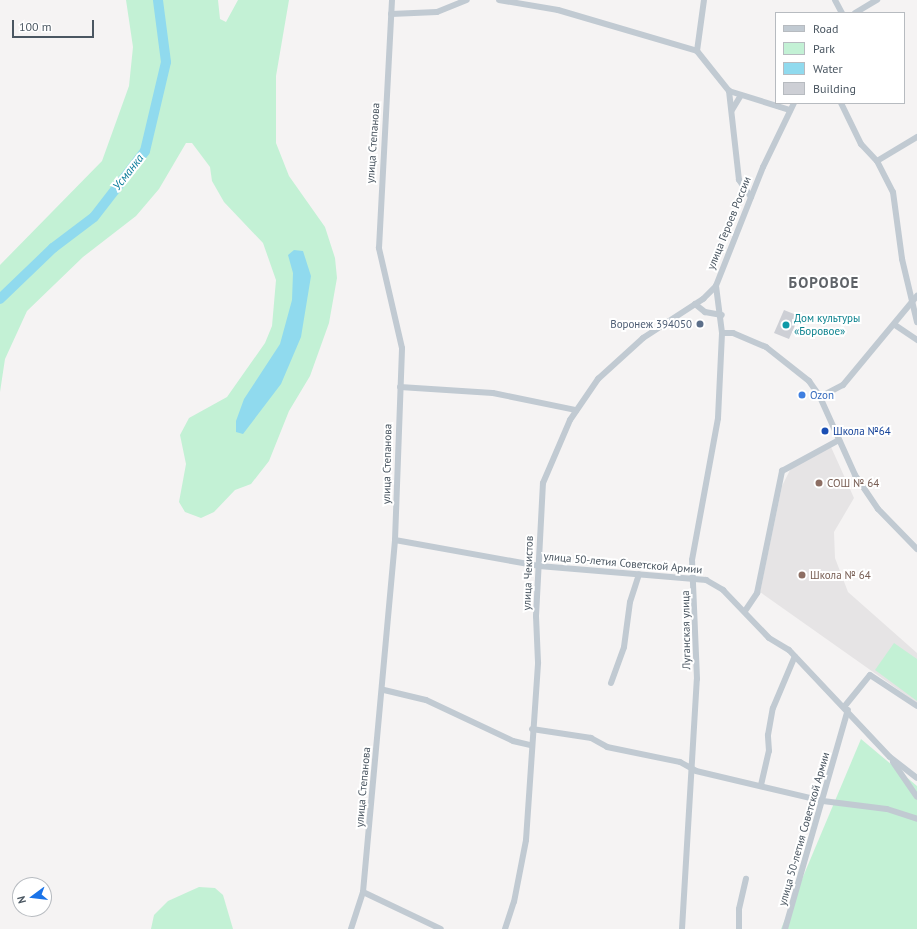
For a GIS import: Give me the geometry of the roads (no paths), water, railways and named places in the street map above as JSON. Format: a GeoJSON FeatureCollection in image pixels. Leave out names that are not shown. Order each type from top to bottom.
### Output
{"type":"FeatureCollection","features":[{"type":"Feature","properties":{"kind":"street","name":"улица Степанова"},"geometry":{"type":"LineString","coordinates":[[351,929],[363,892],[374,755],[384,690],[395,540],[402,348],[379,248],[392,0]]}},
{"type":"Feature","properties":{"kind":"street"},"geometry":{"type":"LineString","coordinates":[[391,14],[437,12],[467,0]]}},
{"type":"Feature","properties":{"kind":"street"},"geometry":{"type":"LineString","coordinates":[[499,0],[558,10],[697,51],[729,91],[790,110]]}},
{"type":"Feature","properties":{"kind":"street"},"geometry":{"type":"LineString","coordinates":[[697,51],[704,0]]}},
{"type":"Feature","properties":{"kind":"street"},"geometry":{"type":"LineString","coordinates":[[835,0],[841,12]]}},
{"type":"Feature","properties":{"kind":"street"},"geometry":{"type":"LineString","coordinates":[[857,12],[877,0]]}},
{"type":"Feature","properties":{"kind":"street"},"geometry":{"type":"LineString","coordinates":[[729,91],[739,180],[751,196]]}},
{"type":"Feature","properties":{"kind":"street"},"geometry":{"type":"LineString","coordinates":[[731,114],[741,95]]}},
{"type":"Feature","properties":{"kind":"street","name":"улица Героев России"},"geometry":{"type":"LineString","coordinates":[[722,333],[722,315],[716,286],[751,196],[793,104]]}},
{"type":"Feature","properties":{"kind":"street"},"geometry":{"type":"LineString","coordinates":[[841,104],[861,144],[876,161],[893,192],[911,301],[917,322]]}},
{"type":"Feature","properties":{"kind":"street"},"geometry":{"type":"LineString","coordinates":[[876,161],[917,137]]}},
{"type":"Feature","properties":{"kind":"street","name":"улица Чекистов"},"geometry":{"type":"LineString","coordinates":[[505,929],[514,902],[526,840],[532,729],[538,662],[539,566],[543,483],[554,450],[576,410],[614,362],[695,304],[716,286]]}},
{"type":"Feature","properties":{"kind":"street"},"geometry":{"type":"LineString","coordinates":[[820,397],[843,385],[894,325],[911,301],[917,296]]}},
{"type":"Feature","properties":{"kind":"street"},"geometry":{"type":"LineString","coordinates":[[695,304],[705,312],[722,315]]}},
{"type":"Feature","properties":{"kind":"street"},"geometry":{"type":"LineString","coordinates":[[894,325],[917,340]]}},
{"type":"Feature","properties":{"kind":"street"},"geometry":{"type":"LineString","coordinates":[[722,333],[733,333],[766,347],[798,371],[820,397],[855,475],[878,510],[917,549]]}},
{"type":"Feature","properties":{"kind":"street","name":"Луганская улица"},"geometry":{"type":"LineString","coordinates":[[682,929],[687,885],[689,766],[697,678],[695,580],[692,560],[718,418],[722,333]]}},
{"type":"Feature","properties":{"kind":"street"},"geometry":{"type":"LineString","coordinates":[[400,387],[493,393],[576,410]]}},
{"type":"Feature","properties":{"kind":"street"},"geometry":{"type":"LineString","coordinates":[[745,611],[756,593],[782,471],[840,440]]}},
{"type":"Feature","properties":{"kind":"street","name":"улица 50-летия Советской Армии"},"geometry":{"type":"LineString","coordinates":[[395,540],[539,566],[706,580],[745,611],[769,638],[795,656],[890,757]]}},
{"type":"Feature","properties":{"kind":"street"},"geometry":{"type":"LineString","coordinates":[[611,683],[624,647],[630,602],[639,574]]}},
{"type":"Feature","properties":{"kind":"street"},"geometry":{"type":"LineString","coordinates":[[761,785],[769,751],[768,735],[773,708],[795,656]]}},
{"type":"Feature","properties":{"kind":"street"},"geometry":{"type":"LineString","coordinates":[[846,709],[870,675],[917,706]]}},
{"type":"Feature","properties":{"kind":"street"},"geometry":{"type":"LineString","coordinates":[[384,690],[426,700],[513,741],[531,745]]}},
{"type":"Feature","properties":{"kind":"street","name":"улица 50-летия Советской Армии"},"geometry":{"type":"LineString","coordinates":[[785,929],[823,801],[846,709]]}},
{"type":"Feature","properties":{"kind":"street"},"geometry":{"type":"LineString","coordinates":[[532,729],[591,738],[607,747],[689,766],[696,771],[761,785],[823,801],[887,809],[917,819]]}},
{"type":"Feature","properties":{"kind":"street"},"geometry":{"type":"LineString","coordinates":[[890,757],[917,778]]}},
{"type":"Feature","properties":{"kind":"street"},"geometry":{"type":"LineString","coordinates":[[890,757],[917,797]]}},
{"type":"Feature","properties":{"kind":"street"},"geometry":{"type":"LineString","coordinates":[[739,929],[739,909],[746,879]]}},
{"type":"Feature","properties":{"kind":"street"},"geometry":{"type":"LineString","coordinates":[[363,892],[441,929]]}},
{"type":"Feature","properties":{"kind":"water"},"geometry":{"type":"Polygon","coordinates":[[[294,250],[303,251],[311,276],[301,337],[281,384],[243,434],[236,432],[236,421],[244,399],[280,344],[292,300],[293,273],[288,255],[294,250]]]}},
{"type":"Feature","properties":{"kind":"waterway","name":"Усманка"},"geometry":{"type":"LineString","coordinates":[[0,299],[53,248],[94,217],[145,151],[166,62],[158,0]]}},
{"type":"Feature","properties":{"kind":"place","name":"Воронеж 394050"},"geometry":{"type":"Point","coordinates":[700,324]}},
{"type":"Feature","properties":{"kind":"place","name":"Дом культуры «Боровое»"},"geometry":{"type":"Point","coordinates":[786,325]}},
{"type":"Feature","properties":{"kind":"place","name":"Ozon"},"geometry":{"type":"Point","coordinates":[802,395]}},
{"type":"Feature","properties":{"kind":"place","name":"Школа №64"},"geometry":{"type":"Point","coordinates":[825,431]}},
{"type":"Feature","properties":{"kind":"place","name":"СОШ № 64"},"geometry":{"type":"Point","coordinates":[819,483]}},
{"type":"Feature","properties":{"kind":"place","name":"Школа № 64"},"geometry":{"type":"Point","coordinates":[802,575]}},
{"type":"Feature","properties":{"kind":"district","name":"БОРОВОЕ"},"geometry":{"type":"Point","coordinates":[824,283]}}]}
